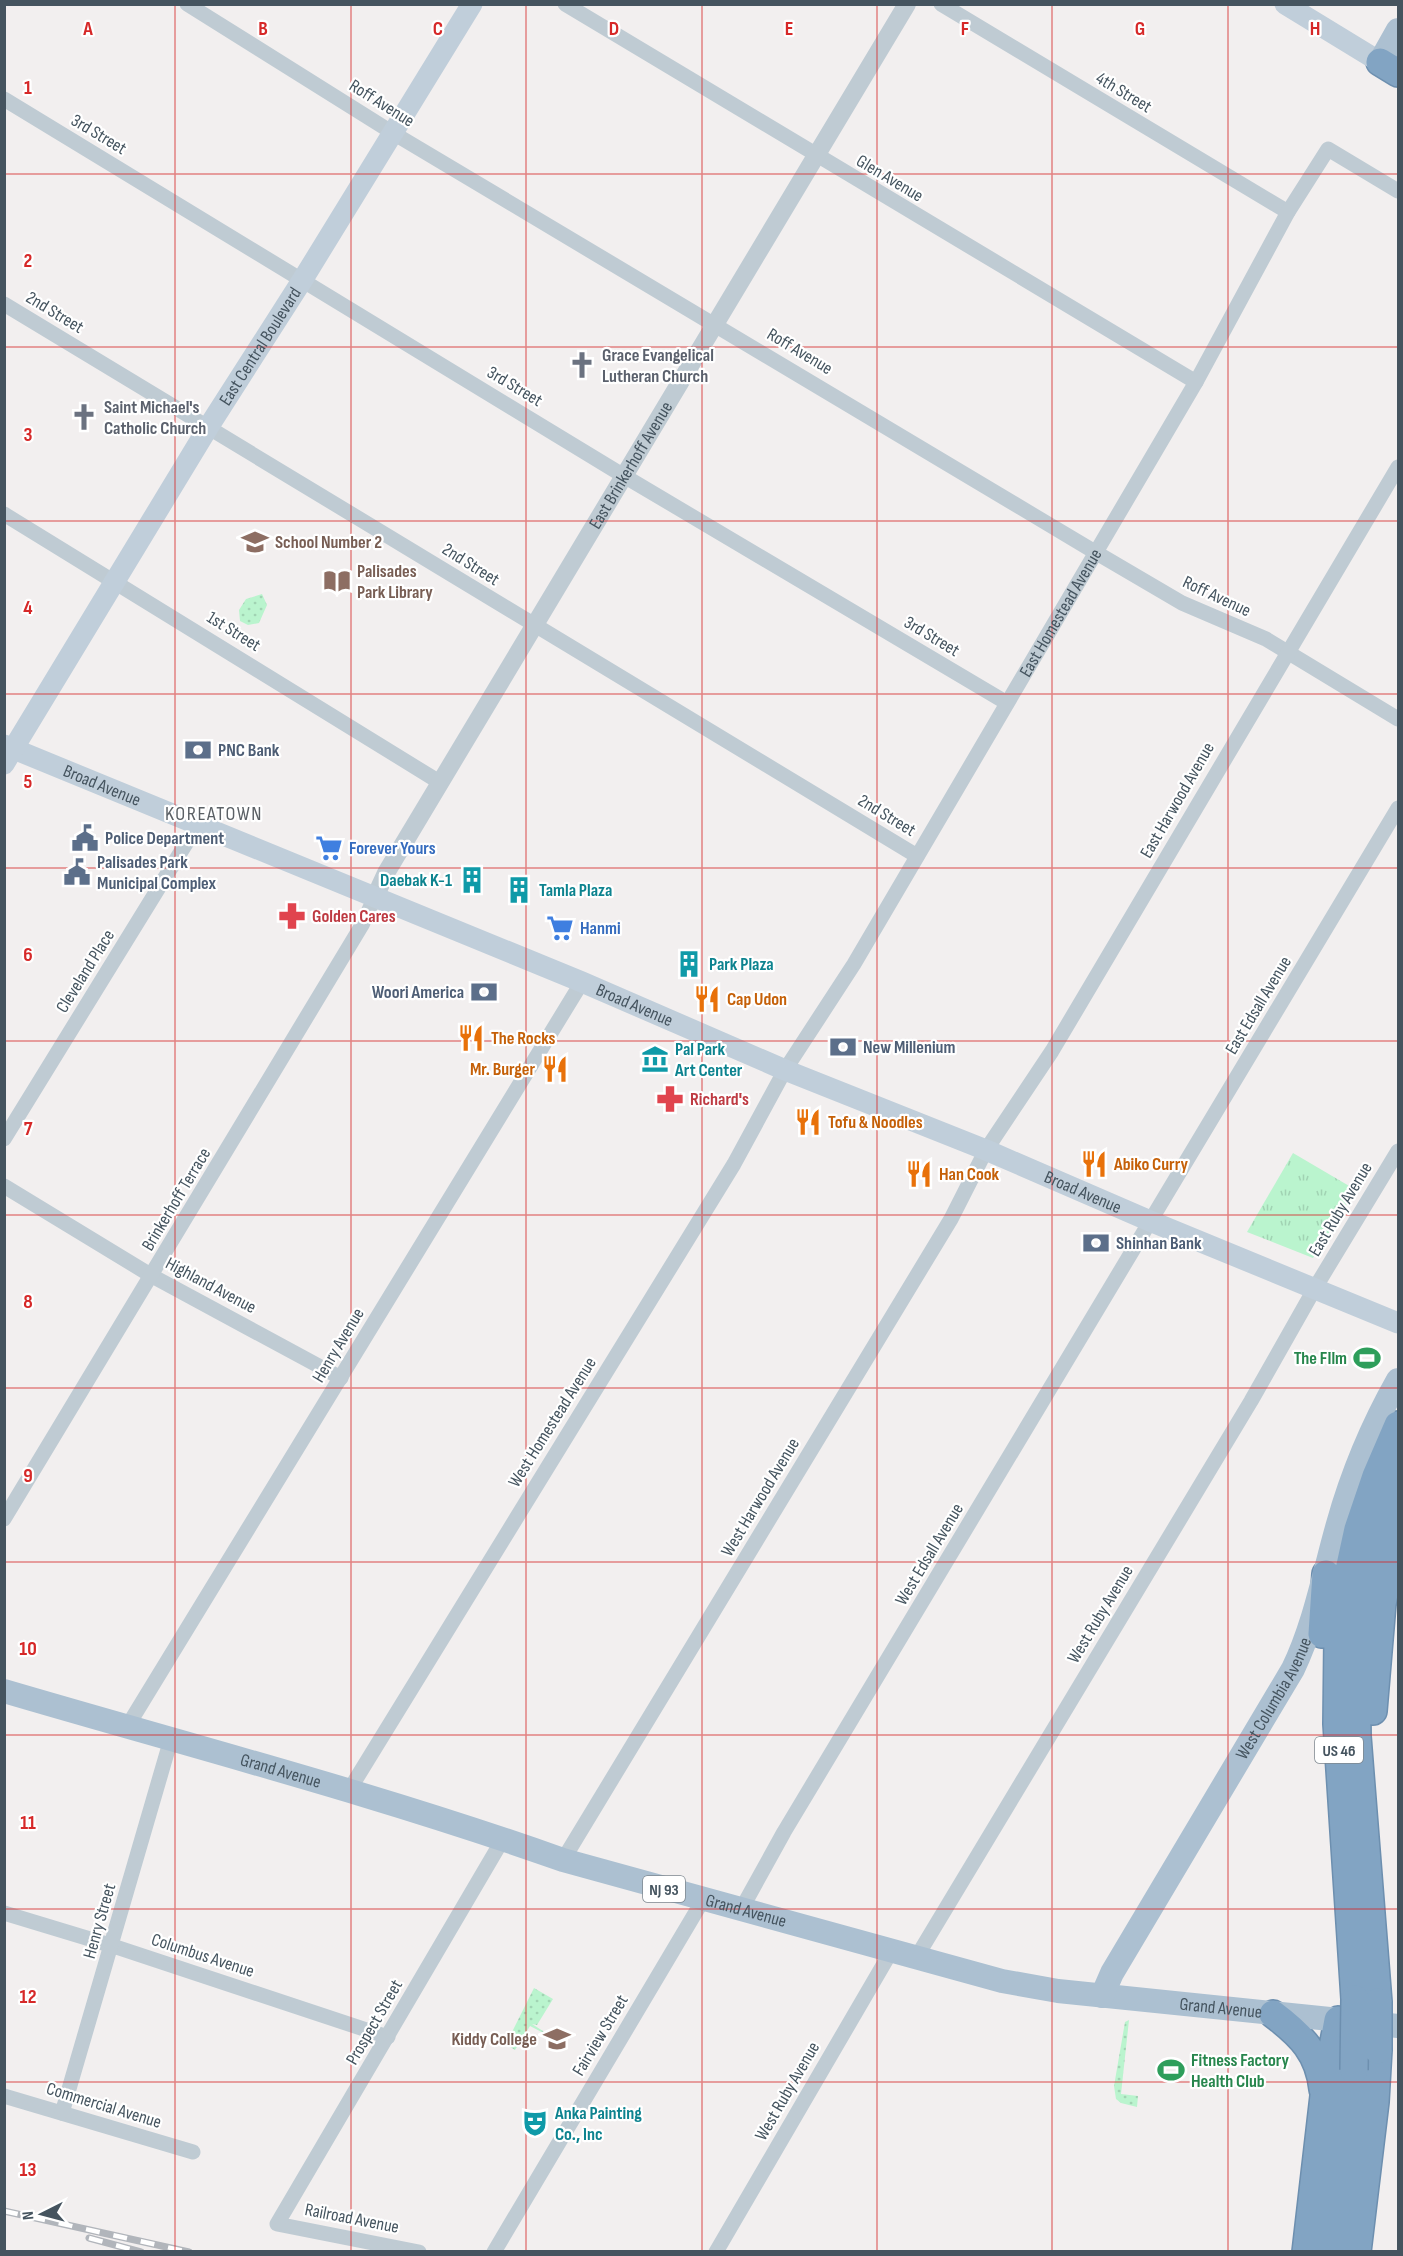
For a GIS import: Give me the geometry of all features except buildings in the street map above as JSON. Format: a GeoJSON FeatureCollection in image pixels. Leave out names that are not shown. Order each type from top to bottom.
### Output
{"type":"FeatureCollection","features":[{"type":"Feature","properties":{"kind":"highway","name":"US 46"},"geometry":{"type":"LineString","coordinates":[[1357,2252],[1375,2102],[1378,2050],[1367,2000],[1345,1862],[1336,1697],[1340,1621],[1358,1529],[1376,1476],[1398,1425]]}},
{"type":"Feature","properties":{"kind":"highway","name":"US 46"},"geometry":{"type":"LineString","coordinates":[[1332,2252],[1354,2070],[1367,2000],[1366,1841],[1357,1736],[1356,1653],[1367,1570],[1381,1518],[1398,1471]]}},
{"type":"Feature","properties":{"kind":"highway"},"geometry":{"type":"LineString","coordinates":[[1366,1841],[1373,1766],[1378,1630],[1398,1525]]}},
{"type":"Feature","properties":{"kind":"highway"},"geometry":{"type":"LineString","coordinates":[[1326,1574],[1321,1699],[1330,1781],[1345,1862]]}},
{"type":"Feature","properties":{"kind":"highway"},"geometry":{"type":"LineString","coordinates":[[1273,2014],[1295,2031],[1311,2050],[1321,2073],[1324,2096]]}},
{"type":"Feature","properties":{"kind":"highway"},"geometry":{"type":"LineString","coordinates":[[1306,2252],[1324,2096],[1338,2020]]}},
{"type":"Feature","properties":{"kind":"main road","name":"East Central Boulevard"},"geometry":{"type":"LineString","coordinates":[[8,752],[472,4]]}},
{"type":"Feature","properties":{"kind":"main road"},"geometry":{"type":"LineString","coordinates":[[1285,4],[1389,67],[1398,30]]}},
{"type":"Feature","properties":{"kind":"main road","name":"Broad Avenue"},"geometry":{"type":"LineString","coordinates":[[8,752],[198,824],[1398,1323]]}},
{"type":"Feature","properties":{"kind":"main road","name":"West Columbia Avenue"},"geometry":{"type":"LineString","coordinates":[[1102,1996],[1112,1973],[1293,1670],[1309,1630],[1326,1574],[1337,1525],[1353,1477],[1372,1431],[1398,1380]]}},
{"type":"Feature","properties":{"kind":"main road","name":"Grand Avenue"},"geometry":{"type":"LineString","coordinates":[[4,1691],[348,1792],[503,1839],[563,1860],[1020,1985],[1102,1996],[1398,2026]]}},
{"type":"Feature","properties":{"kind":"street","name":"Roff Avenue"},"geometry":{"type":"LineString","coordinates":[[187,4],[393,133],[716,323],[1095,552],[1182,603],[1287,652],[1398,719]]}},
{"type":"Feature","properties":{"kind":"street","name":"Glen Avenue"},"geometry":{"type":"LineString","coordinates":[[565,4],[815,156],[1196,382]]}},
{"type":"Feature","properties":{"kind":"street","name":"East Brinkerhoff Avenue"},"geometry":{"type":"LineString","coordinates":[[375,897],[386,873],[907,4]]}},
{"type":"Feature","properties":{"kind":"street","name":"4th Street"},"geometry":{"type":"LineString","coordinates":[[941,4],[1288,212]]}},
{"type":"Feature","properties":{"kind":"street","name":"3rd Street"},"geometry":{"type":"LineString","coordinates":[[4,99],[624,476],[1007,703]]}},
{"type":"Feature","properties":{"kind":"street","name":"East Homestead Avenue"},"geometry":{"type":"LineString","coordinates":[[785,1070],[854,964],[1196,382],[1288,212],[1328,149],[1398,191]]}},
{"type":"Feature","properties":{"kind":"street","name":"2nd Street"},"geometry":{"type":"LineString","coordinates":[[4,304],[917,856]]}},
{"type":"Feature","properties":{"kind":"street","name":"East Harwood Avenue"},"geometry":{"type":"LineString","coordinates":[[986,1150],[1052,1052],[1398,467]]}},
{"type":"Feature","properties":{"kind":"street","name":"1st Street"},"geometry":{"type":"LineString","coordinates":[[4,514],[441,783]]}},
{"type":"Feature","properties":{"kind":"street","name":"East Edsall Avenue"},"geometry":{"type":"LineString","coordinates":[[1150,1221],[1398,808]]}},
{"type":"Feature","properties":{"kind":"street","name":"Cleveland Place"},"geometry":{"type":"LineString","coordinates":[[4,1140],[198,824]]}},
{"type":"Feature","properties":{"kind":"street","name":"Brinkerhoff Terrace"},"geometry":{"type":"LineString","coordinates":[[4,1519],[363,925],[375,897]]}},
{"type":"Feature","properties":{"kind":"street","name":"Henry Avenue"},"geometry":{"type":"LineString","coordinates":[[127,1727],[582,982]]}},
{"type":"Feature","properties":{"kind":"street","name":"West Homestead Avenue"},"geometry":{"type":"LineString","coordinates":[[348,1792],[734,1164],[785,1070]]}},
{"type":"Feature","properties":{"kind":"street","name":"West Harwood Avenue"},"geometry":{"type":"LineString","coordinates":[[563,1860],[951,1219],[986,1150]]}},
{"type":"Feature","properties":{"kind":"street","name":"East Ruby Avenue"},"geometry":{"type":"LineString","coordinates":[[1315,1288],[1398,1151]]}},
{"type":"Feature","properties":{"kind":"street","name":"Highland Avenue"},"geometry":{"type":"LineString","coordinates":[[4,1186],[152,1276],[341,1378]]}},
{"type":"Feature","properties":{"kind":"street","name":"West Edsall Avenue"},"geometry":{"type":"LineString","coordinates":[[742,1908],[783,1832],[1150,1221]]}},
{"type":"Feature","properties":{"kind":"street","name":"West Ruby Avenue"},"geometry":{"type":"LineString","coordinates":[[916,1958],[1268,1374],[1315,1288]]}},
{"type":"Feature","properties":{"kind":"street","name":"Henry Street"},"geometry":{"type":"LineString","coordinates":[[62,2113],[113,1946],[171,1739]]}},
{"type":"Feature","properties":{"kind":"street","name":"Prospect Street"},"geometry":{"type":"LineString","coordinates":[[278,2224],[503,1839]]}},
{"type":"Feature","properties":{"kind":"street","name":"Fairview Street"},"geometry":{"type":"LineString","coordinates":[[494,2252],[703,1900]]}},
{"type":"Feature","properties":{"kind":"street","name":"Columbus Avenue"},"geometry":{"type":"LineString","coordinates":[[4,1913],[113,1946],[388,2037]]}},
{"type":"Feature","properties":{"kind":"street","name":"West Ruby Avenue"},"geometry":{"type":"LineString","coordinates":[[716,2252],[891,1950]]}},
{"type":"Feature","properties":{"kind":"street","name":"Commercial Avenue"},"geometry":{"type":"LineString","coordinates":[[4,2096],[193,2152]]}},
{"type":"Feature","properties":{"kind":"street","name":"Railroad Avenue"},"geometry":{"type":"LineString","coordinates":[[278,2224],[419,2252]]}},
{"type":"Feature","properties":{"kind":"green space"},"geometry":{"type":"Polygon","coordinates":[[[262,594],[267,605],[259,623],[248,625],[240,621],[239,610],[246,599],[262,594]]]}},
{"type":"Feature","properties":{"kind":"green space"},"geometry":{"type":"Polygon","coordinates":[[[1293,1153],[1356,1190],[1313,1258],[1247,1232],[1293,1153]]]}},
{"type":"Feature","properties":{"kind":"green space"},"geometry":{"type":"Polygon","coordinates":[[[534,1988],[553,1999],[537,2025],[532,2024],[557,2040],[530,2026],[515,2050],[506,2044],[534,1988]]]}},
{"type":"Feature","properties":{"kind":"green space"},"geometry":{"type":"Polygon","coordinates":[[[1129,2020],[1121,2094],[1138,2096],[1137,2107],[1121,2103],[1116,2099],[1114,2086],[1125,2022],[1129,2020]]]}},
{"type":"Feature","properties":{"kind":"railway"},"geometry":{"type":"LineString","coordinates":[[4,2211],[189,2252]]}},
{"type":"Feature","properties":{"kind":"railway"},"geometry":{"type":"LineString","coordinates":[[89,2238],[141,2252]]}},
{"type":"Feature","properties":{"kind":"place","name":"Grace Evangelical Lutheran Church"},"geometry":{"type":"Point","coordinates":[582,365]}},
{"type":"Feature","properties":{"kind":"place","name":"Saint Michael's Catholic Church"},"geometry":{"type":"Point","coordinates":[84,417]}},
{"type":"Feature","properties":{"kind":"place","name":"School Number 2"},"geometry":{"type":"Point","coordinates":[255,542]}},
{"type":"Feature","properties":{"kind":"place","name":"Palisades Park Library"},"geometry":{"type":"Point","coordinates":[337,581]}},
{"type":"Feature","properties":{"kind":"place","name":"PNC Bank"},"geometry":{"type":"Point","coordinates":[198,750]}},
{"type":"Feature","properties":{"kind":"place","name":"Police Department"},"geometry":{"type":"Point","coordinates":[85,838]}},
{"type":"Feature","properties":{"kind":"place","name":"Forever Yours"},"geometry":{"type":"Point","coordinates":[329,848]}},
{"type":"Feature","properties":{"kind":"place","name":"Palisades Park Municipal Complex"},"geometry":{"type":"Point","coordinates":[77,872]}},
{"type":"Feature","properties":{"kind":"place","name":"Daebak K-1"},"geometry":{"type":"Point","coordinates":[472,880]}},
{"type":"Feature","properties":{"kind":"place","name":"Tamla Plaza"},"geometry":{"type":"Point","coordinates":[519,890]}},
{"type":"Feature","properties":{"kind":"place","name":"Golden Cares"},"geometry":{"type":"Point","coordinates":[292,916]}},
{"type":"Feature","properties":{"kind":"place","name":"Hanmi"},"geometry":{"type":"Point","coordinates":[560,928]}},
{"type":"Feature","properties":{"kind":"place","name":"Park Plaza"},"geometry":{"type":"Point","coordinates":[689,964]}},
{"type":"Feature","properties":{"kind":"place","name":"Woori America"},"geometry":{"type":"Point","coordinates":[484,992]}},
{"type":"Feature","properties":{"kind":"place","name":"Cap Udon"},"geometry":{"type":"Point","coordinates":[707,999]}},
{"type":"Feature","properties":{"kind":"place","name":"The Rocks"},"geometry":{"type":"Point","coordinates":[471,1038]}},
{"type":"Feature","properties":{"kind":"place","name":"New Millenium"},"geometry":{"type":"Point","coordinates":[843,1047]}},
{"type":"Feature","properties":{"kind":"place","name":"Pal Park Art Center"},"geometry":{"type":"Point","coordinates":[655,1059]}},
{"type":"Feature","properties":{"kind":"place","name":"Mr. Burger"},"geometry":{"type":"Point","coordinates":[555,1069]}},
{"type":"Feature","properties":{"kind":"place","name":"Richard's"},"geometry":{"type":"Point","coordinates":[670,1099]}},
{"type":"Feature","properties":{"kind":"place","name":"Tofu & Noodles"},"geometry":{"type":"Point","coordinates":[808,1122]}},
{"type":"Feature","properties":{"kind":"place","name":"Abiko Curry"},"geometry":{"type":"Point","coordinates":[1094,1164]}},
{"type":"Feature","properties":{"kind":"place","name":"Han Cook"},"geometry":{"type":"Point","coordinates":[919,1174]}},
{"type":"Feature","properties":{"kind":"place","name":"Shinhan Bank"},"geometry":{"type":"Point","coordinates":[1096,1243]}},
{"type":"Feature","properties":{"kind":"place","name":"The FIlm"},"geometry":{"type":"Point","coordinates":[1367,1358]}},
{"type":"Feature","properties":{"kind":"place","name":"Kiddy College"},"geometry":{"type":"Point","coordinates":[557,2039]}},
{"type":"Feature","properties":{"kind":"place","name":"Fitness Factory Health Club"},"geometry":{"type":"Point","coordinates":[1171,2070]}},
{"type":"Feature","properties":{"kind":"place","name":"Anka Painting Co., Inc"},"geometry":{"type":"Point","coordinates":[535,2123]}},
{"type":"Feature","properties":{"kind":"district","name":"KOREATOWN"},"geometry":{"type":"Point","coordinates":[214,813]}}]}
